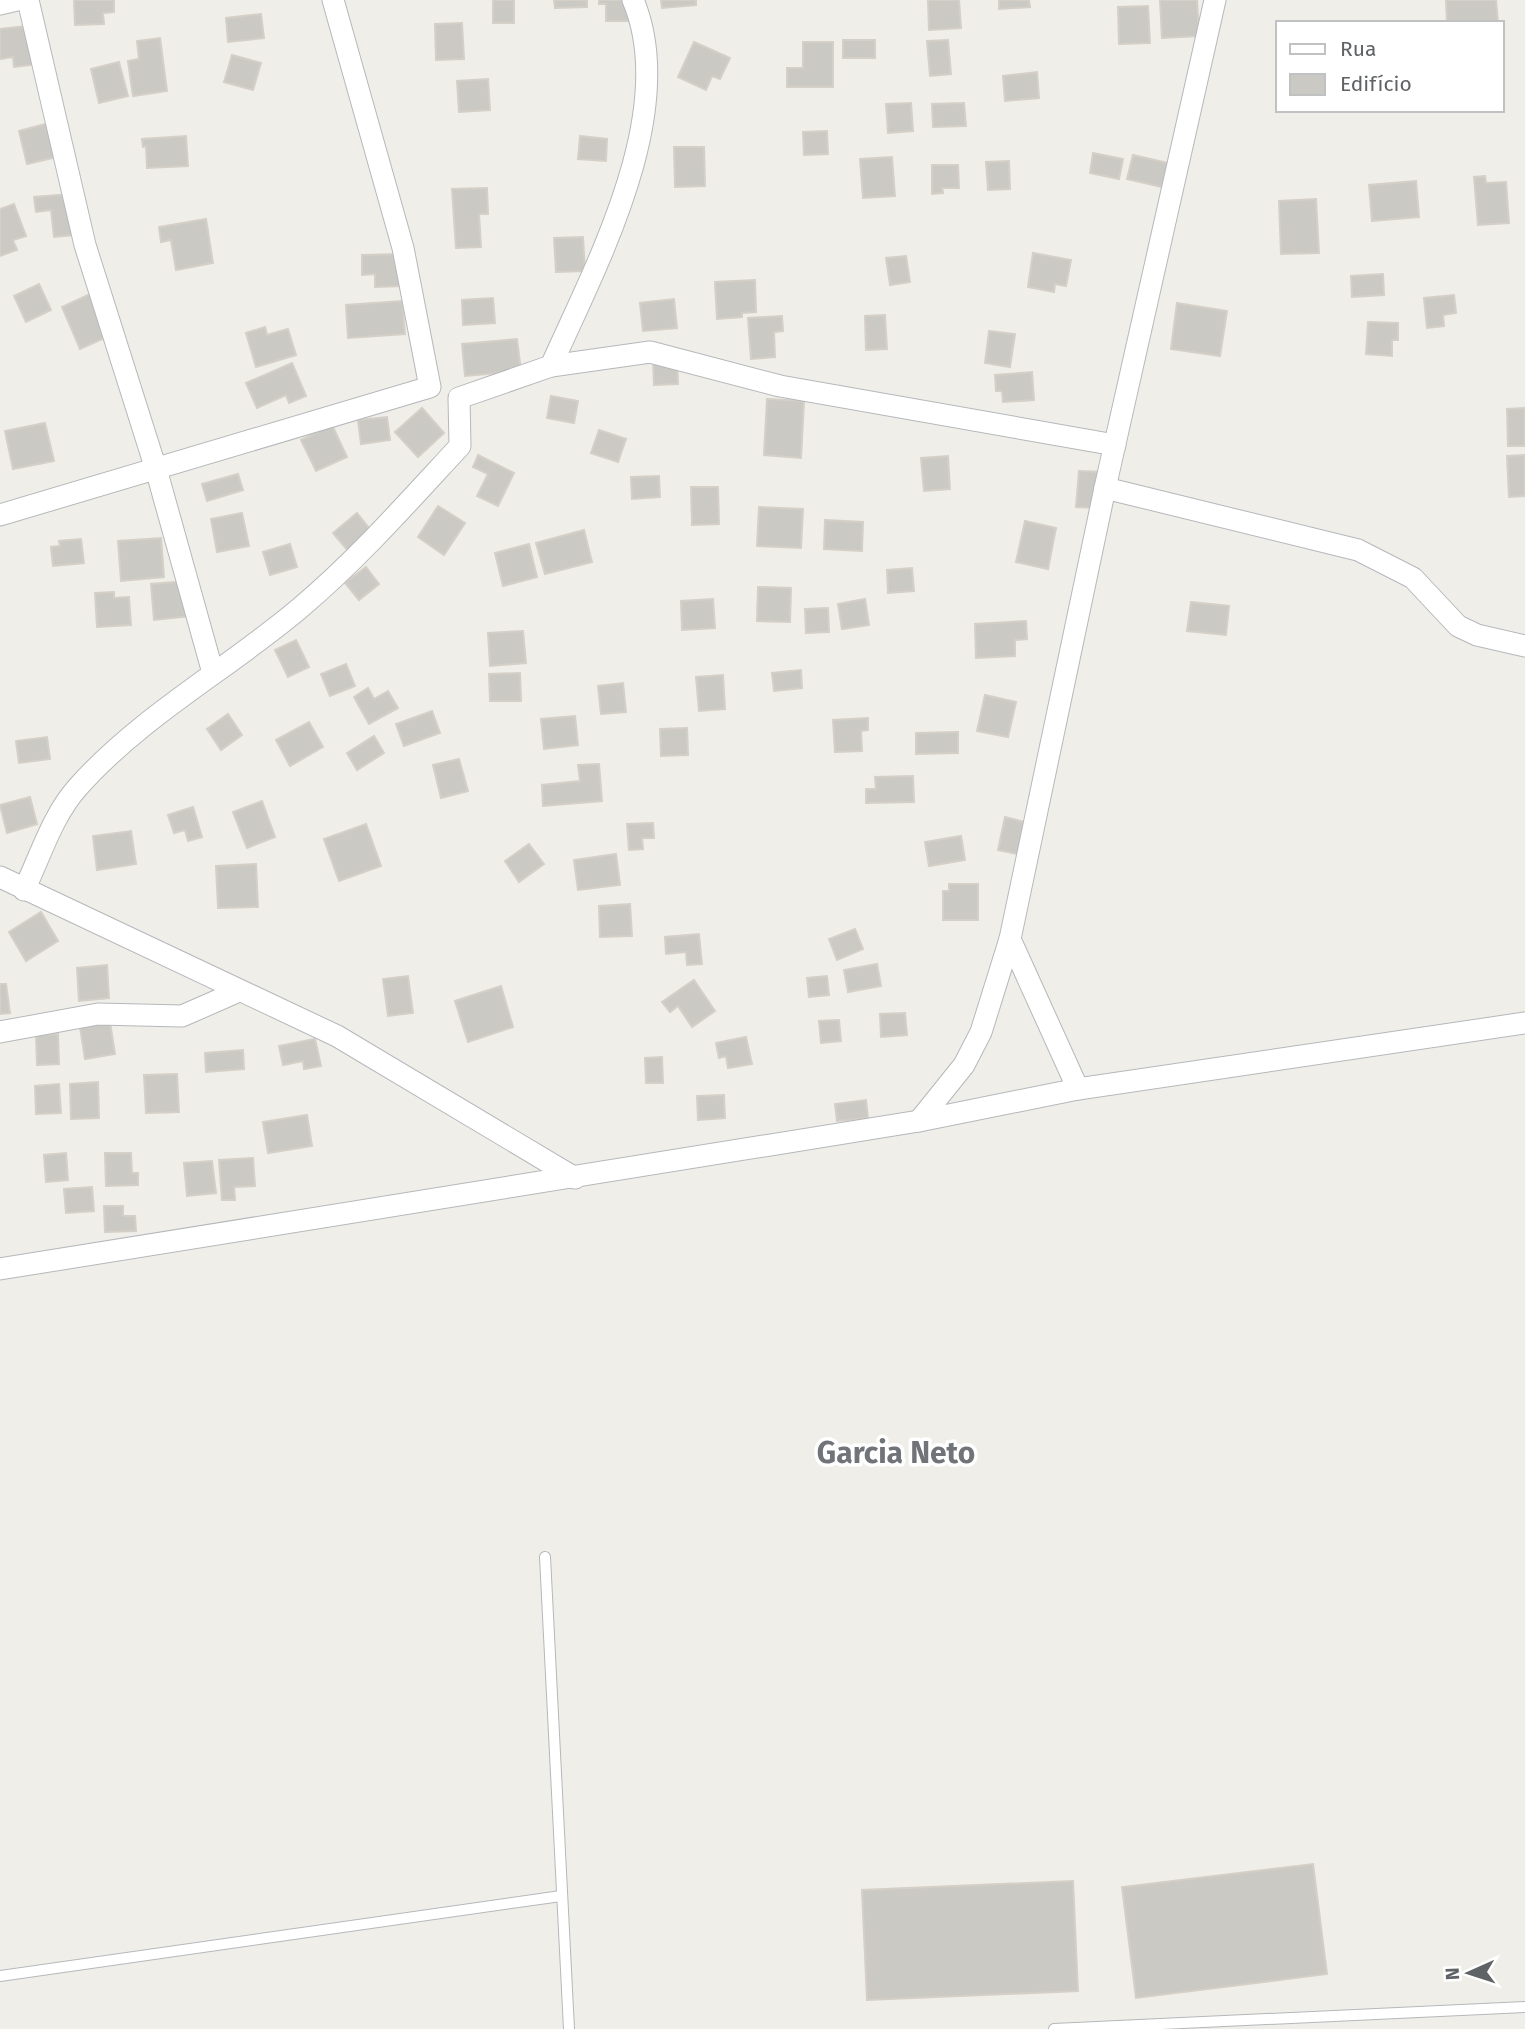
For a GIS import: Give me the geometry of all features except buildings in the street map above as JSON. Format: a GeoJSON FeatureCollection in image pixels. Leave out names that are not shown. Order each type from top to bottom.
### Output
{"type":"FeatureCollection","features":[{"type":"Feature","properties":{"kind":"street"},"geometry":{"type":"LineString","coordinates":[[0,4],[16,0]]}},
{"type":"Feature","properties":{"kind":"street"},"geometry":{"type":"LineString","coordinates":[[28,0],[85,245],[156,470],[213,673]]}},
{"type":"Feature","properties":{"kind":"street"},"geometry":{"type":"LineString","coordinates":[[333,0],[402,248],[430,387]]}},
{"type":"Feature","properties":{"kind":"street"},"geometry":{"type":"LineString","coordinates":[[551,366],[626,190],[645,115],[645,53],[633,0]]}},
{"type":"Feature","properties":{"kind":"street"},"geometry":{"type":"LineString","coordinates":[[919,1122],[964,1065],[981,1032],[1010,939],[1105,488],[1215,0]]}},
{"type":"Feature","properties":{"kind":"street"},"geometry":{"type":"LineString","coordinates":[[0,515],[430,387],[459,398],[551,366],[650,352],[780,386],[1115,445]]}},
{"type":"Feature","properties":{"kind":"street"},"geometry":{"type":"LineString","coordinates":[[24,890],[56,818],[77,788],[115,750],[300,607],[401,510],[460,446],[459,398]]}},
{"type":"Feature","properties":{"kind":"street"},"geometry":{"type":"LineString","coordinates":[[1105,488],[1358,550],[1413,578],[1458,626],[1477,635],[1525,646]]}},
{"type":"Feature","properties":{"kind":"street"},"geometry":{"type":"LineString","coordinates":[[0,877],[337,1036],[575,1178]]}},
{"type":"Feature","properties":{"kind":"street"},"geometry":{"type":"LineString","coordinates":[[1010,939],[1079,1088]]}},
{"type":"Feature","properties":{"kind":"street"},"geometry":{"type":"LineString","coordinates":[[0,1032],[99,1014],[182,1016],[239,991]]}},
{"type":"Feature","properties":{"kind":"street"},"geometry":{"type":"LineString","coordinates":[[0,1269],[919,1122],[1079,1088],[1525,1023]]}},
{"type":"Feature","properties":{"kind":"lane"},"geometry":{"type":"LineString","coordinates":[[545,1558],[569,2029]]}},
{"type":"Feature","properties":{"kind":"lane"},"geometry":{"type":"LineString","coordinates":[[0,1976],[561,1896]]}},
{"type":"Feature","properties":{"kind":"lane"},"geometry":{"type":"LineString","coordinates":[[1054,2029],[1525,2007]]}},
{"type":"Feature","properties":{"kind":"district","name":"Garcia Neto"},"geometry":{"type":"Point","coordinates":[896,1453]}}]}
